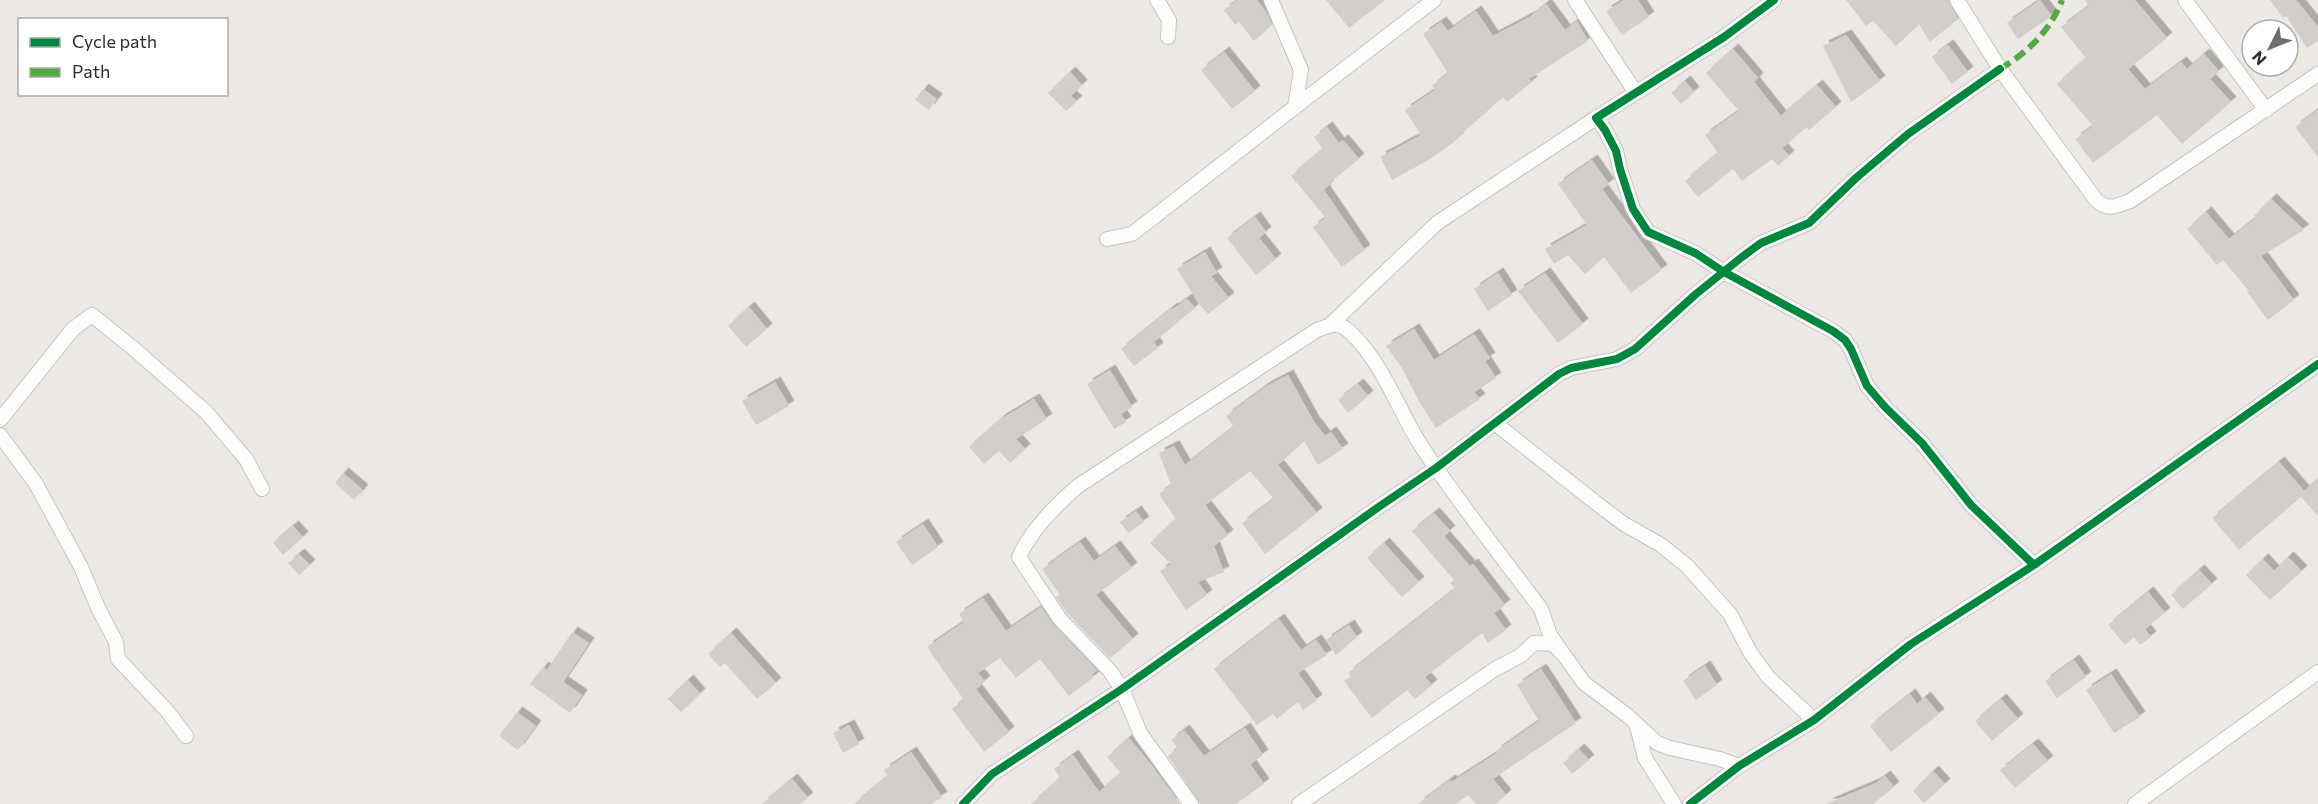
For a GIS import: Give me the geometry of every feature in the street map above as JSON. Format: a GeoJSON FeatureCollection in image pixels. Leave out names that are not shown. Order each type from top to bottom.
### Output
{"type":"FeatureCollection","features":[{"type":"Feature","properties":{"kind":"street"},"geometry":{"type":"LineString","coordinates":[[1157,0],[1169,20],[1168,37]]}},
{"type":"Feature","properties":{"kind":"street"},"geometry":{"type":"LineString","coordinates":[[1270,0],[1301,70],[1295,107]]}},
{"type":"Feature","properties":{"kind":"street"},"geometry":{"type":"LineString","coordinates":[[1107,239],[1132,234],[1434,0]]}},
{"type":"Feature","properties":{"kind":"street"},"geometry":{"type":"LineString","coordinates":[[1575,0],[1636,93]]}},
{"type":"Feature","properties":{"kind":"street"},"geometry":{"type":"LineString","coordinates":[[1191,804],[1140,733],[1122,689],[1110,671],[1060,619],[1022,563],[1019,557],[1021,552],[1060,502],[1077,486],[1317,330],[1331,324],[1437,223],[1724,37],[1774,0]]}},
{"type":"Feature","properties":{"kind":"street"},"geometry":{"type":"LineString","coordinates":[[1957,0],[2000,69],[2103,207],[2114,207],[2130,201],[2318,74]]}},
{"type":"Feature","properties":{"kind":"street"},"geometry":{"type":"LineString","coordinates":[[2185,0],[2266,110]]}},
{"type":"Feature","properties":{"kind":"street"},"geometry":{"type":"LineString","coordinates":[[963,804],[992,774],[1122,689],[1436,468],[1559,374],[1571,368],[1617,359],[1635,350],[1696,294],[1761,243],[1809,224],[1856,178],[1908,135],[2000,69]]}},
{"type":"Feature","properties":{"kind":"street"},"geometry":{"type":"LineString","coordinates":[[1596,118],[1616,151],[1633,209],[1648,232],[1695,252],[1724,272],[1833,331],[1845,340],[1867,386],[1922,443],[1971,505],[2034,565]]}},
{"type":"Feature","properties":{"kind":"street"},"geometry":{"type":"LineString","coordinates":[[0,420],[73,329],[92,315],[206,412],[246,459],[262,489]]}},
{"type":"Feature","properties":{"kind":"street"},"geometry":{"type":"LineString","coordinates":[[1331,324],[1340,325],[1350,332],[1375,363],[1404,417],[1436,468],[1541,609],[1550,634],[1584,683],[1657,743],[1739,766]]}},
{"type":"Feature","properties":{"kind":"street"},"geometry":{"type":"LineString","coordinates":[[1690,804],[1739,766],[1815,720],[1911,644],[2034,565],[2318,364]]}},
{"type":"Feature","properties":{"kind":"street"},"geometry":{"type":"LineString","coordinates":[[1496,424],[1624,524],[1661,545],[1687,566],[1730,614],[1750,652],[1768,677],[1815,720]]}},
{"type":"Feature","properties":{"kind":"street"},"geometry":{"type":"LineString","coordinates":[[0,435],[36,484],[81,567],[98,608],[116,642],[118,658],[168,712],[186,736]]}},
{"type":"Feature","properties":{"kind":"street"},"geometry":{"type":"LineString","coordinates":[[1299,804],[1486,675],[1520,656],[1534,643],[1553,645],[1564,655]]}},
{"type":"Feature","properties":{"kind":"street"},"geometry":{"type":"LineString","coordinates":[[2135,804],[2318,672]]}},
{"type":"Feature","properties":{"kind":"street"},"geometry":{"type":"LineString","coordinates":[[1636,724],[1645,758],[1674,804]]}},
{"type":"Feature","properties":{"kind":"building"},"geometry":{"type":"Polygon","coordinates":[[[1237,0],[1257,0],[1267,13],[1272,25],[1254,41],[1239,22],[1235,25],[1224,10],[1237,0]]]}},
{"type":"Feature","properties":{"kind":"building"},"geometry":{"type":"Polygon","coordinates":[[[1326,0],[1385,0],[1349,28],[1326,0]]]}},
{"type":"Feature","properties":{"kind":"building"},"geometry":{"type":"Polygon","coordinates":[[[1624,0],[1638,0],[1649,17],[1622,35],[1606,11],[1624,0]]]}},
{"type":"Feature","properties":{"kind":"building"},"geometry":{"type":"Polygon","coordinates":[[[1846,0],[1948,0],[1958,19],[1930,42],[1919,24],[1896,46],[1873,21],[1866,26],[1846,0]]]}},
{"type":"Feature","properties":{"kind":"building"},"geometry":{"type":"Polygon","coordinates":[[[2040,0],[2052,16],[2018,39],[2007,23],[2040,0]]]}},
{"type":"Feature","properties":{"kind":"building"},"geometry":{"type":"Polygon","coordinates":[[[2085,0],[2135,0],[2167,38],[2128,69],[2145,89],[2181,62],[2187,69],[2204,54],[2219,71],[2210,79],[2231,102],[2182,144],[2157,115],[2093,163],[2075,139],[2093,126],[2057,84],[2086,58],[2061,27],[2089,6],[2085,0]]]}},
{"type":"Feature","properties":{"kind":"building"},"geometry":{"type":"Polygon","coordinates":[[[2270,0],[2296,0],[2318,27],[2318,41],[2307,48],[2300,37],[2300,18],[2286,16],[2283,18],[2270,0]]]}},
{"type":"Feature","properties":{"kind":"building"},"geometry":{"type":"Polygon","coordinates":[[[1546,4],[1565,30],[1577,21],[1588,41],[1529,79],[1532,82],[1507,102],[1503,97],[1459,138],[1432,158],[1392,180],[1380,157],[1421,135],[1405,110],[1435,90],[1432,86],[1448,73],[1423,34],[1441,22],[1448,31],[1476,11],[1493,36],[1531,16],[1546,4]]]}},
{"type":"Feature","properties":{"kind":"building"},"geometry":{"type":"Polygon","coordinates":[[[1846,35],[1880,81],[1851,102],[1823,46],[1846,35]]]}},
{"type":"Feature","properties":{"kind":"building"},"geometry":{"type":"Polygon","coordinates":[[[1948,45],[1968,72],[1952,84],[1932,57],[1948,45]]]}},
{"type":"Feature","properties":{"kind":"building"},"geometry":{"type":"Polygon","coordinates":[[[1733,49],[1758,78],[1754,82],[1781,116],[1817,85],[1836,107],[1809,130],[1807,127],[1782,148],[1789,156],[1778,166],[1772,159],[1742,181],[1733,169],[1698,197],[1685,181],[1718,153],[1705,135],[1739,111],[1706,73],[1733,49]]]}},
{"type":"Feature","properties":{"kind":"building"},"geometry":{"type":"Polygon","coordinates":[[[1224,52],[1255,91],[1232,109],[1201,70],[1224,52]]]}},
{"type":"Feature","properties":{"kind":"building"},"geometry":{"type":"Polygon","coordinates":[[[1070,72],[1082,85],[1071,96],[1077,101],[1066,111],[1048,93],[1070,72]]]}},
{"type":"Feature","properties":{"kind":"building"},"geometry":{"type":"Polygon","coordinates":[[[1685,81],[1694,92],[1681,104],[1671,93],[1685,81]]]}},
{"type":"Feature","properties":{"kind":"building"},"geometry":{"type":"Polygon","coordinates":[[[923,89],[937,99],[929,110],[915,100],[923,89]]]}},
{"type":"Feature","properties":{"kind":"building"},"geometry":{"type":"Polygon","coordinates":[[[2318,110],[2318,157],[2295,127],[2318,110]]]}},
{"type":"Feature","properties":{"kind":"building"},"geometry":{"type":"Polygon","coordinates":[[[1327,127],[1339,143],[1343,140],[1359,159],[1328,184],[1324,190],[1365,250],[1342,267],[1313,227],[1326,218],[1291,176],[1323,149],[1314,137],[1327,127]]]}},
{"type":"Feature","properties":{"kind":"building"},"geometry":{"type":"Polygon","coordinates":[[[1592,160],[1609,184],[1602,189],[1662,270],[1631,293],[1604,257],[1585,274],[1568,255],[1554,264],[1545,249],[1587,225],[1558,184],[1592,160]]]}},
{"type":"Feature","properties":{"kind":"building"},"geometry":{"type":"Polygon","coordinates":[[[2271,199],[2304,230],[2261,256],[2294,300],[2268,320],[2247,292],[2249,291],[2223,260],[2217,265],[2187,229],[2206,212],[2229,239],[2256,218],[2254,216],[2271,199]]]}},
{"type":"Feature","properties":{"kind":"building"},"geometry":{"type":"Polygon","coordinates":[[[1255,217],[1266,232],[1259,238],[1276,259],[1256,275],[1227,238],[1255,217]]]}},
{"type":"Feature","properties":{"kind":"building"},"geometry":{"type":"Polygon","coordinates":[[[1205,252],[1217,273],[1211,276],[1229,298],[1208,314],[1177,269],[1205,252]]]}},
{"type":"Feature","properties":{"kind":"building"},"geometry":{"type":"Polygon","coordinates":[[[1498,273],[1512,295],[1488,311],[1474,289],[1498,273]]]}},
{"type":"Feature","properties":{"kind":"building"},"geometry":{"type":"Polygon","coordinates":[[[1545,273],[1583,324],[1558,343],[1518,291],[1545,273]]]}},
{"type":"Feature","properties":{"kind":"building"},"geometry":{"type":"Polygon","coordinates":[[[1187,299],[1195,308],[1154,342],[1158,348],[1134,366],[1121,349],[1172,308],[1187,299]]]}},
{"type":"Feature","properties":{"kind":"building"},"geometry":{"type":"Polygon","coordinates":[[[749,307],[767,329],[746,347],[728,326],[749,307]]]}},
{"type":"Feature","properties":{"kind":"building"},"geometry":{"type":"Polygon","coordinates":[[[1414,329],[1434,360],[1474,334],[1490,358],[1485,361],[1496,378],[1474,392],[1480,399],[1436,428],[1402,368],[1386,346],[1414,329]]]}},
{"type":"Feature","properties":{"kind":"building"},"geometry":{"type":"Polygon","coordinates":[[[1110,370],[1132,407],[1121,414],[1126,422],[1114,429],[1087,384],[1110,370]]]}},
{"type":"Feature","properties":{"kind":"building"},"geometry":{"type":"Polygon","coordinates":[[[1288,375],[1314,422],[1325,436],[1331,432],[1343,449],[1318,465],[1304,441],[1278,465],[1317,513],[1265,554],[1242,523],[1274,499],[1250,471],[1205,505],[1228,535],[1214,546],[1224,572],[1198,582],[1207,595],[1186,610],[1160,571],[1171,564],[1150,543],[1176,519],[1159,494],[1171,485],[1159,453],[1174,446],[1185,465],[1234,427],[1226,416],[1265,387],[1288,375]]]}},
{"type":"Feature","properties":{"kind":"building"},"geometry":{"type":"Polygon","coordinates":[[[775,382],[789,406],[756,425],[742,401],[775,382]]]}},
{"type":"Feature","properties":{"kind":"building"},"geometry":{"type":"Polygon","coordinates":[[[1358,384],[1368,396],[1348,413],[1338,400],[1358,384]]]}},
{"type":"Feature","properties":{"kind":"building"},"geometry":{"type":"Polygon","coordinates":[[[1034,399],[1047,419],[1016,439],[1025,449],[1010,463],[999,451],[984,464],[969,447],[1001,419],[1034,399]]]}},
{"type":"Feature","properties":{"kind":"building"},"geometry":{"type":"Polygon","coordinates":[[[2279,462],[2304,491],[2318,479],[2318,516],[2301,497],[2239,550],[2212,518],[2279,462]]]}},
{"type":"Feature","properties":{"kind":"building"},"geometry":{"type":"Polygon","coordinates":[[[343,473],[363,490],[354,500],[335,483],[343,473]]]}},
{"type":"Feature","properties":{"kind":"building"},"geometry":{"type":"Polygon","coordinates":[[[1136,511],[1144,522],[1128,533],[1120,522],[1136,511]]]}},
{"type":"Feature","properties":{"kind":"building"},"geometry":{"type":"Polygon","coordinates":[[[1434,513],[1450,531],[1444,536],[1470,566],[1473,564],[1505,605],[1494,613],[1506,630],[1488,643],[1482,633],[1425,677],[1432,685],[1415,699],[1407,690],[1372,718],[1344,681],[1351,676],[1348,673],[1455,589],[1450,583],[1454,580],[1412,531],[1434,513]]]}},
{"type":"Feature","properties":{"kind":"building"},"geometry":{"type":"Polygon","coordinates":[[[923,524],[938,547],[912,565],[896,542],[923,524]]]}},
{"type":"Feature","properties":{"kind":"building"},"geometry":{"type":"Polygon","coordinates":[[[293,526],[303,537],[283,555],[273,543],[293,526]]]}},
{"type":"Feature","properties":{"kind":"building"},"geometry":{"type":"Polygon","coordinates":[[[1080,542],[1094,561],[1115,546],[1132,568],[1096,595],[1133,639],[1110,658],[1067,613],[1056,597],[1060,595],[1042,569],[1080,542]]]}},
{"type":"Feature","properties":{"kind":"building"},"geometry":{"type":"Polygon","coordinates":[[[1384,543],[1419,582],[1402,597],[1367,558],[1384,543]]]}},
{"type":"Feature","properties":{"kind":"building"},"geometry":{"type":"Polygon","coordinates":[[[299,554],[310,565],[299,575],[288,563],[299,554]]]}},
{"type":"Feature","properties":{"kind":"building"},"geometry":{"type":"Polygon","coordinates":[[[2288,557],[2302,571],[2270,600],[2246,575],[2263,559],[2274,571],[2288,557]]]}},
{"type":"Feature","properties":{"kind":"building"},"geometry":{"type":"Polygon","coordinates":[[[2199,570],[2212,584],[2183,609],[2171,595],[2199,570]]]}},
{"type":"Feature","properties":{"kind":"building"},"geometry":{"type":"Polygon","coordinates":[[[2148,592],[2165,613],[2145,629],[2151,637],[2140,645],[2134,637],[2125,645],[2108,625],[2148,592]]]}},
{"type":"Feature","properties":{"kind":"building"},"geometry":{"type":"Polygon","coordinates":[[[983,598],[1006,631],[1041,607],[1054,625],[1097,670],[1092,674],[1094,677],[1069,696],[1040,659],[1016,678],[1000,658],[978,673],[985,681],[976,689],[1009,732],[984,752],[952,709],[964,700],[927,647],[964,622],[959,614],[983,598]]]}},
{"type":"Feature","properties":{"kind":"building"},"geometry":{"type":"Polygon","coordinates":[[[1279,619],[1301,650],[1316,640],[1327,655],[1298,673],[1317,700],[1303,710],[1298,702],[1277,719],[1273,714],[1257,725],[1214,669],[1279,619]]]}},
{"type":"Feature","properties":{"kind":"building"},"geometry":{"type":"Polygon","coordinates":[[[1349,625],[1357,637],[1336,655],[1326,640],[1349,625]]]}},
{"type":"Feature","properties":{"kind":"building"},"geometry":{"type":"Polygon","coordinates":[[[572,632],[589,643],[563,682],[582,695],[570,713],[530,684],[543,667],[547,670],[572,632]]]}},
{"type":"Feature","properties":{"kind":"building"},"geometry":{"type":"Polygon","coordinates":[[[731,633],[776,683],[757,699],[725,663],[720,667],[708,654],[731,633]]]}},
{"type":"Feature","properties":{"kind":"building"},"geometry":{"type":"Polygon","coordinates":[[[2074,660],[2086,677],[2057,698],[2045,681],[2074,660]]]}},
{"type":"Feature","properties":{"kind":"building"},"geometry":{"type":"Polygon","coordinates":[[[1705,666],[1717,685],[1696,700],[1683,681],[1705,666]]]}},
{"type":"Feature","properties":{"kind":"building"},"geometry":{"type":"Polygon","coordinates":[[[1541,669],[1576,723],[1493,779],[1506,795],[1496,804],[1476,804],[1468,795],[1456,804],[1418,804],[1450,780],[1452,782],[1497,753],[1496,751],[1539,721],[1517,685],[1541,669]]]}},
{"type":"Feature","properties":{"kind":"building"},"geometry":{"type":"Polygon","coordinates":[[[2111,674],[2140,717],[2114,733],[2086,690],[2111,674]]]}},
{"type":"Feature","properties":{"kind":"building"},"geometry":{"type":"Polygon","coordinates":[[[688,680],[700,694],[681,712],[668,699],[688,680]]]}},
{"type":"Feature","properties":{"kind":"building"},"geometry":{"type":"Polygon","coordinates":[[[1910,694],[1917,704],[1925,697],[1939,714],[1891,752],[1870,726],[1910,694]]]}},
{"type":"Feature","properties":{"kind":"building"},"geometry":{"type":"Polygon","coordinates":[[[2001,699],[2018,719],[1992,741],[1975,721],[2001,699]]]}},
{"type":"Feature","properties":{"kind":"building"},"geometry":{"type":"Polygon","coordinates":[[[517,712],[536,726],[518,750],[499,736],[517,712]]]}},
{"type":"Feature","properties":{"kind":"building"},"geometry":{"type":"Polygon","coordinates":[[[849,725],[859,744],[843,753],[833,733],[849,725]]]}},
{"type":"Feature","properties":{"kind":"building"},"geometry":{"type":"Polygon","coordinates":[[[1245,728],[1263,755],[1250,764],[1264,784],[1236,804],[1200,804],[1168,756],[1178,748],[1171,740],[1184,730],[1204,756],[1245,728]]]}},
{"type":"Feature","properties":{"kind":"building"},"geometry":{"type":"Polygon","coordinates":[[[1129,738],[1180,804],[1031,804],[1060,778],[1054,769],[1073,755],[1099,792],[1121,773],[1107,757],[1129,738]]]}},
{"type":"Feature","properties":{"kind":"building"},"geometry":{"type":"Polygon","coordinates":[[[2033,744],[2048,761],[2015,788],[2000,770],[2033,744]]]}},
{"type":"Feature","properties":{"kind":"building"},"geometry":{"type":"Polygon","coordinates":[[[1579,749],[1589,760],[1572,774],[1563,763],[1579,749]]]}},
{"type":"Feature","properties":{"kind":"building"},"geometry":{"type":"Polygon","coordinates":[[[911,752],[942,797],[931,804],[854,804],[888,776],[884,770],[911,752]]]}},
{"type":"Feature","properties":{"kind":"building"},"geometry":{"type":"Polygon","coordinates":[[[1933,771],[1945,784],[1924,803],[1913,791],[1933,771]]]}},
{"type":"Feature","properties":{"kind":"building"},"geometry":{"type":"Polygon","coordinates":[[[1885,776],[1894,787],[1873,804],[1826,804],[1876,783],[1885,776]]]}},
{"type":"Feature","properties":{"kind":"building"},"geometry":{"type":"Polygon","coordinates":[[[792,779],[808,798],[800,804],[762,804],[792,779]]]}},
{"type":"Feature","properties":{"kind":"marked path"},"geometry":{"type":"LineString","coordinates":[[2000,69],[2020,56],[2037,40],[2045,31],[2062,0]]}},
{"type":"Feature","properties":{"kind":"cycle path"},"geometry":{"type":"LineString","coordinates":[[1774,0],[1724,37],[1596,118],[1616,151],[1633,209],[1648,232],[1695,253],[1724,272],[1833,331],[1845,340],[1867,386],[1922,443],[1971,505],[2034,565]]}},
{"type":"Feature","properties":{"kind":"cycle path"},"geometry":{"type":"LineString","coordinates":[[963,804],[992,774],[1122,689],[1436,468],[1559,374],[1571,368],[1617,359],[1635,349],[1696,294],[1742,257],[1761,243],[1809,223],[1856,178],[1908,134],[2000,69]]}},
{"type":"Feature","properties":{"kind":"cycle path"},"geometry":{"type":"LineString","coordinates":[[1690,804],[1739,766],[1814,720],[1911,644],[2034,565],[2318,364]]}}]}
